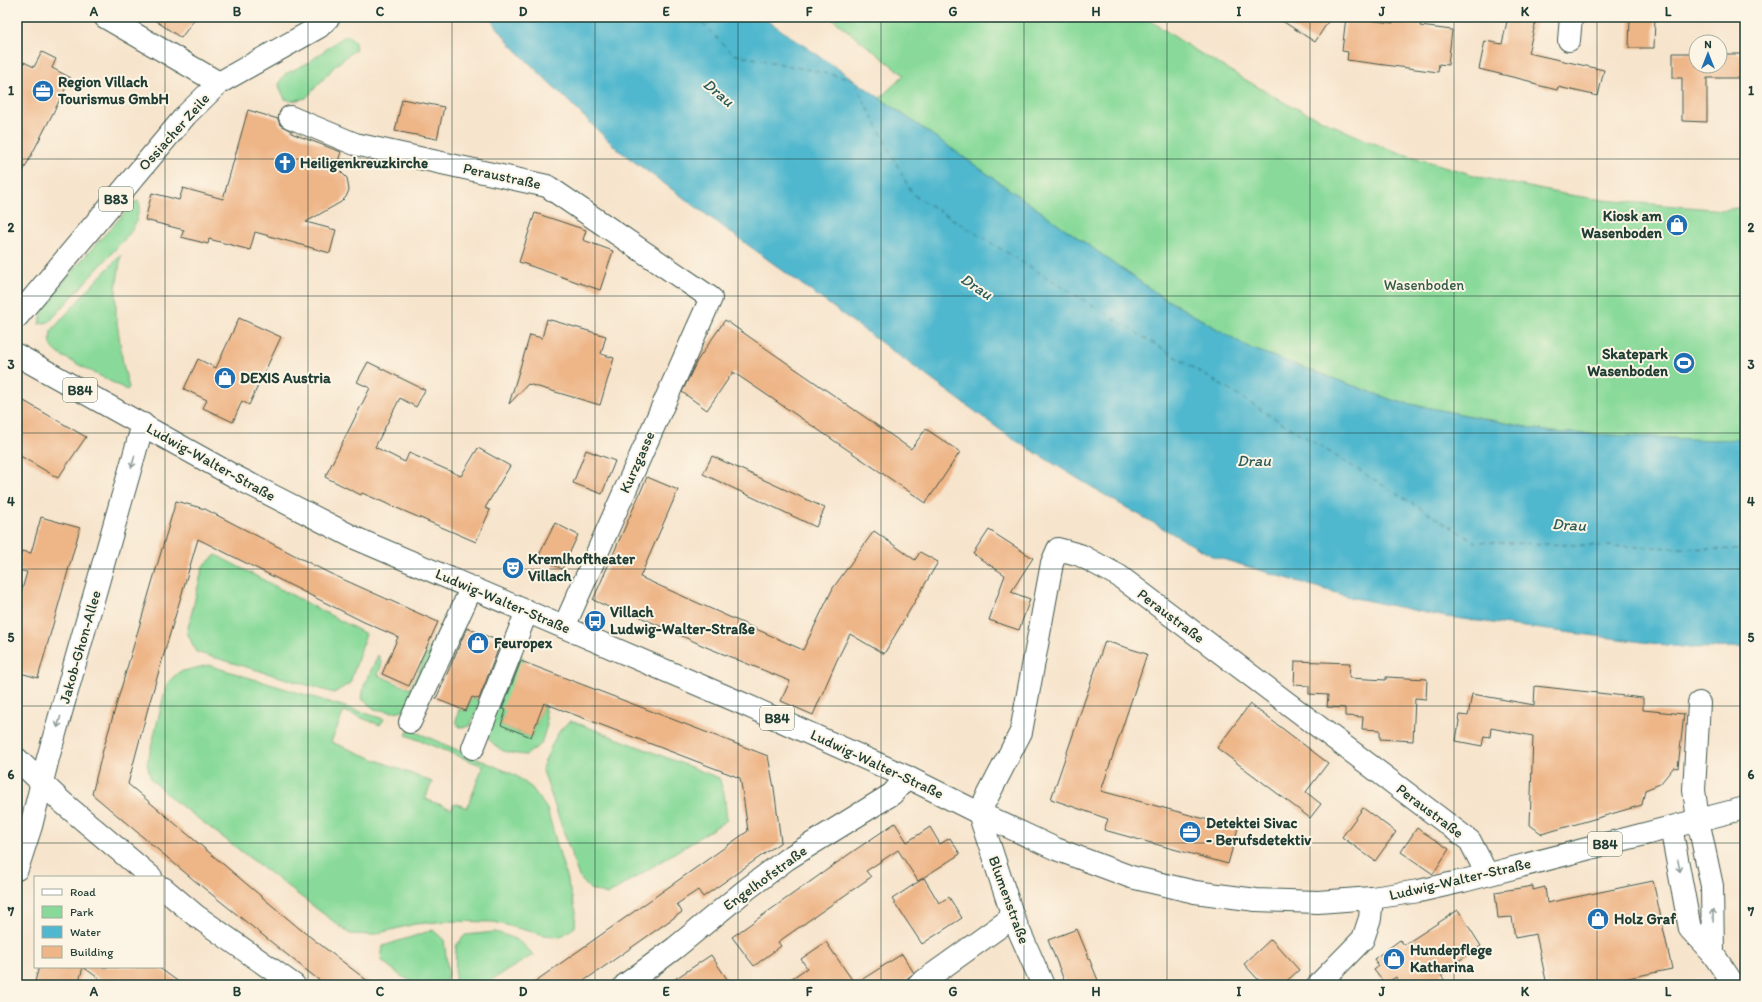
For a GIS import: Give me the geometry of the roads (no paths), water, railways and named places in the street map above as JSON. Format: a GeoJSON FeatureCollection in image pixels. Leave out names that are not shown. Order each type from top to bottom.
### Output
{"type":"FeatureCollection","features":[{"type":"Feature","properties":{"kind":"street"},"geometry":{"type":"LineString","coordinates":[[105,17],[219,83]]}},
{"type":"Feature","properties":{"kind":"street","name":"Ossiacher Zeile"},"geometry":{"type":"LineString","coordinates":[[17,318],[186,115],[219,83],[319,27],[329,17]]}},
{"type":"Feature","properties":{"kind":"street"},"geometry":{"type":"LineString","coordinates":[[1569,40],[1571,17]]}},
{"type":"Feature","properties":{"kind":"street","name":"Peraustraße"},"geometry":{"type":"LineString","coordinates":[[290,117],[355,144],[547,186],[711,298]]}},
{"type":"Feature","properties":{"kind":"street","name":"Kurzgasse"},"geometry":{"type":"LineString","coordinates":[[564,627],[711,298]]}},
{"type":"Feature","properties":{"kind":"street","name":"Ludwig-Walter-Straße"},"geometry":{"type":"LineString","coordinates":[[17,355],[228,472],[355,538],[471,589],[527,611],[731,698],[907,777],[1056,849],[1132,877],[1195,892],[1256,900],[1318,902],[1372,898],[1419,891],[1745,808]]}},
{"type":"Feature","properties":{"kind":"street","name":"Jakob-Ghon-Allee"},"geometry":{"type":"LineString","coordinates":[[17,869],[43,782],[143,424]]}},
{"type":"Feature","properties":{"kind":"street","name":"Peraustraße"},"geometry":{"type":"LineString","coordinates":[[979,813],[1021,732],[1052,563],[1058,549],[1080,555],[1119,576],[1464,836],[1470,841],[1487,874]]}},
{"type":"Feature","properties":{"kind":"street"},"geometry":{"type":"LineString","coordinates":[[410,722],[471,589]]}},
{"type":"Feature","properties":{"kind":"street"},"geometry":{"type":"LineString","coordinates":[[473,748],[527,611]]}},
{"type":"Feature","properties":{"kind":"street"},"geometry":{"type":"LineString","coordinates":[[1700,702],[1694,790],[1698,820],[1712,886],[1713,954]]}},
{"type":"Feature","properties":{"kind":"street"},"geometry":{"type":"LineString","coordinates":[[17,759],[43,782],[62,802],[150,876]]}},
{"type":"Feature","properties":{"kind":"street","name":"Engelhofstraße"},"geometry":{"type":"LineString","coordinates":[[625,985],[675,948],[787,859],[892,794],[907,777]]}},
{"type":"Feature","properties":{"kind":"street","name":"Blumenstraße"},"geometry":{"type":"LineString","coordinates":[[979,813],[1013,917],[1043,985]]}},
{"type":"Feature","properties":{"kind":"street"},"geometry":{"type":"LineString","coordinates":[[1671,827],[1690,929],[1713,954],[1734,985]]}},
{"type":"Feature","properties":{"kind":"street"},"geometry":{"type":"LineString","coordinates":[[164,889],[195,915],[294,985]]}},
{"type":"Feature","properties":{"kind":"street"},"geometry":{"type":"LineString","coordinates":[[1326,982],[1363,939],[1370,918],[1372,898]]}},
{"type":"Feature","properties":{"kind":"street"},"geometry":{"type":"LineString","coordinates":[[918,985],[1013,917]]}},
{"type":"Feature","properties":{"kind":"water","name":"Drau"},"geometry":{"type":"Polygon","coordinates":[[[489,17],[762,17],[853,79],[1159,295],[1250,348],[1395,401],[1551,432],[1710,440],[1745,439],[1745,647],[1690,648],[1446,617],[1350,597],[1212,556],[1113,500],[1010,437],[617,149],[512,46],[489,17]]]}},
{"type":"Feature","properties":{"kind":"place","name":"Region Villach Tourismus GmbH"},"geometry":{"type":"Point","coordinates":[43,91]}},
{"type":"Feature","properties":{"kind":"place","name":"Heiligenkreuzkirche"},"geometry":{"type":"Point","coordinates":[285,163]}},
{"type":"Feature","properties":{"kind":"place","name":"Kiosk am Wasenboden"},"geometry":{"type":"Point","coordinates":[1677,225]}},
{"type":"Feature","properties":{"kind":"place","name":"Skatepark Wasenboden"},"geometry":{"type":"Point","coordinates":[1684,363]}},
{"type":"Feature","properties":{"kind":"place","name":"DEXIS Austria"},"geometry":{"type":"Point","coordinates":[225,378]}},
{"type":"Feature","properties":{"kind":"place","name":"Kremlhoftheater Villach"},"geometry":{"type":"Point","coordinates":[513,568]}},
{"type":"Feature","properties":{"kind":"place","name":"Villach Ludwig-Walter-Straße"},"geometry":{"type":"Point","coordinates":[595,621]}},
{"type":"Feature","properties":{"kind":"place","name":"Feuropex"},"geometry":{"type":"Point","coordinates":[478,643]}},
{"type":"Feature","properties":{"kind":"place","name":"Detektei Sivac - Berufsdetektiv"},"geometry":{"type":"Point","coordinates":[1190,832]}},
{"type":"Feature","properties":{"kind":"place","name":"Holz Graf"},"geometry":{"type":"Point","coordinates":[1598,919]}},
{"type":"Feature","properties":{"kind":"place","name":"Hundepflege Katharina"},"geometry":{"type":"Point","coordinates":[1394,959]}},
{"type":"Feature","properties":{"kind":"park label","name":"Wasenboden"},"geometry":{"type":"Point","coordinates":[1424,285]}}]}
